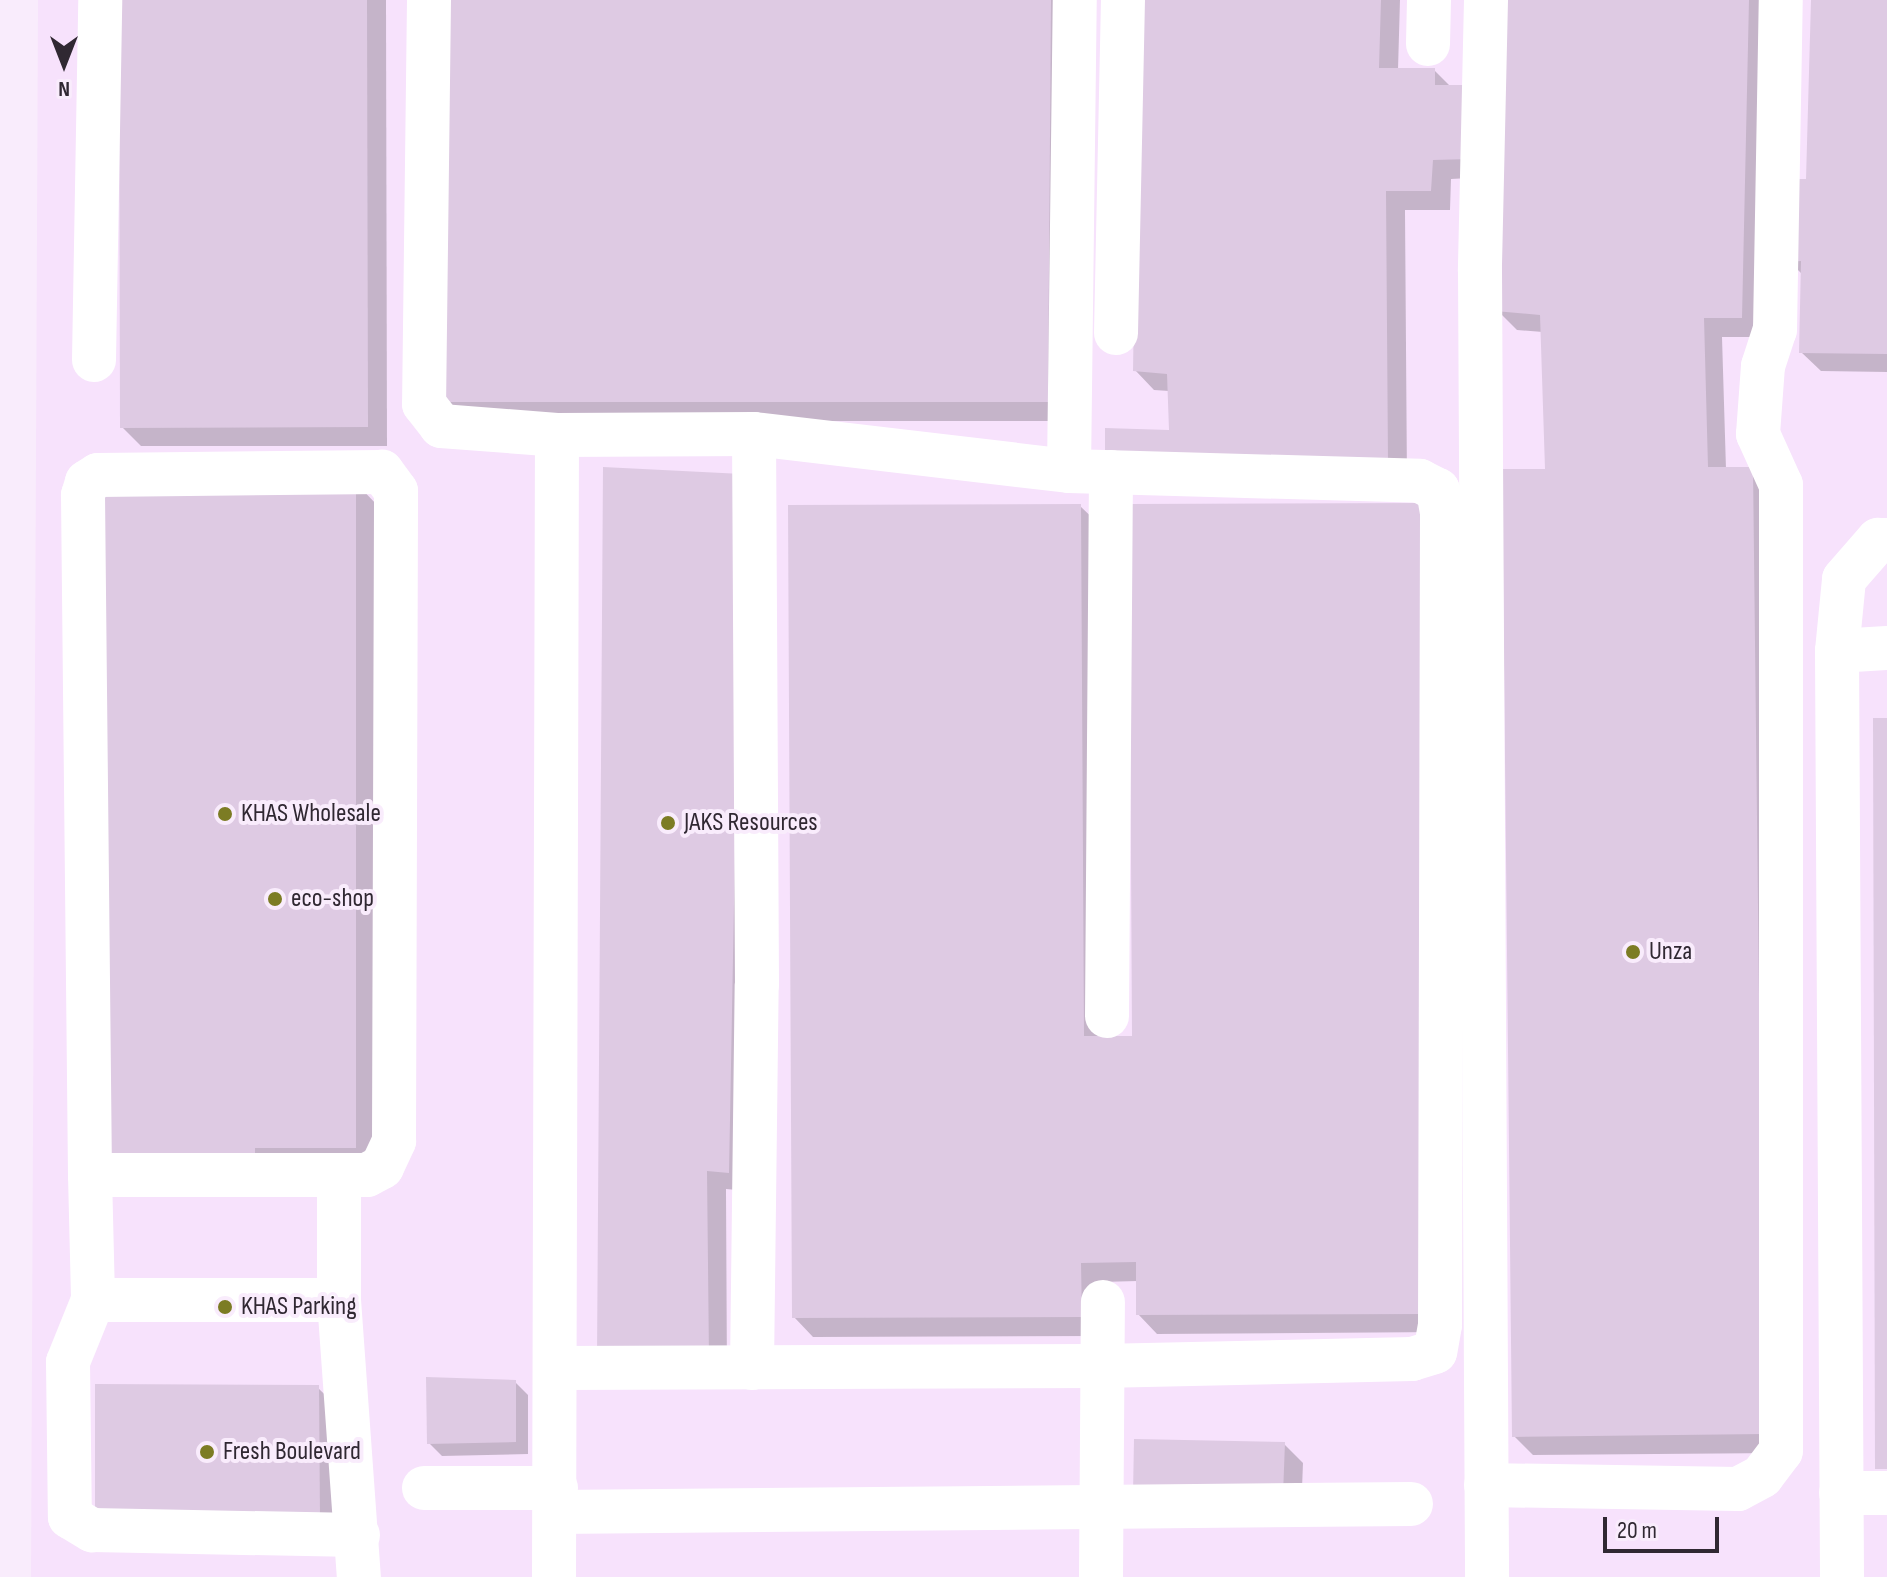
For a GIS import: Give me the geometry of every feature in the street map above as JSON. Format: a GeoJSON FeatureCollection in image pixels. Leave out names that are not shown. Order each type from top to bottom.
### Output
{"type":"FeatureCollection","features":[{"type":"Feature","properties":{"kind":"lane"},"geometry":{"type":"LineString","coordinates":[[94,360],[100,0]]}},
{"type":"Feature","properties":{"kind":"lane"},"geometry":{"type":"LineString","coordinates":[[429,0],[424,404],[430,419],[456,431],[557,435],[754,434],[1090,471],[1420,481],[1438,490],[1440,1325],[1435,1352],[1412,1359],[1100,1366],[559,1368]]}},
{"type":"Feature","properties":{"kind":"lane"},"geometry":{"type":"LineString","coordinates":[[1075,0],[1107,1016]]}},
{"type":"Feature","properties":{"kind":"lane"},"geometry":{"type":"LineString","coordinates":[[1116,333],[1123,0]]}},
{"type":"Feature","properties":{"kind":"lane"},"geometry":{"type":"LineString","coordinates":[[1428,44],[1429,0]]}},
{"type":"Feature","properties":{"kind":"lane"},"geometry":{"type":"LineString","coordinates":[[1486,0],[1480,286],[1487,1577]]}},
{"type":"Feature","properties":{"kind":"lane"},"geometry":{"type":"LineString","coordinates":[[1486,1485],[1738,1489],[1762,1476],[1781,1451],[1781,485],[1758,434],[1763,366],[1775,330],[1781,0]]}},
{"type":"Feature","properties":{"kind":"lane"},"geometry":{"type":"LineString","coordinates":[[752,1368],[757,985],[754,434]]}},
{"type":"Feature","properties":{"kind":"lane"},"geometry":{"type":"LineString","coordinates":[[554,1577],[559,1368],[557,435]]}},
{"type":"Feature","properties":{"kind":"lane"},"geometry":{"type":"LineString","coordinates":[[90,1175],[367,1175],[382,1167],[394,1141],[396,491],[382,472],[98,475],[87,482],[83,495],[90,1175],[93,1300],[68,1362],[70,1517],[92,1530],[358,1556],[339,1300],[339,1176]]}},
{"type":"Feature","properties":{"kind":"lane"},"geometry":{"type":"LineString","coordinates":[[1842,1577],[1837,651],[1844,579],[1878,540],[1887,540]]}},
{"type":"Feature","properties":{"kind":"lane"},"geometry":{"type":"LineString","coordinates":[[1837,651],[1887,648]]}},
{"type":"Feature","properties":{"kind":"lane"},"geometry":{"type":"LineString","coordinates":[[93,1300],[339,1300]]}},
{"type":"Feature","properties":{"kind":"lane"},"geometry":{"type":"LineString","coordinates":[[1101,1577],[1100,1366],[1103,1302]]}},
{"type":"Feature","properties":{"kind":"lane"},"geometry":{"type":"LineString","coordinates":[[424,1488],[556,1500],[1099,1509],[1411,1504]]}},
{"type":"Feature","properties":{"kind":"lane"},"geometry":{"type":"LineString","coordinates":[[1841,1493],[1887,1493]]}},
{"type":"Feature","properties":{"kind":"shaded area"},"geometry":{"type":"Polygon","coordinates":[[[38,0],[1887,0],[1887,1577],[31,1577],[38,0]]]}},
{"type":"Feature","properties":{"kind":"building"},"geometry":{"type":"Polygon","coordinates":[[[119,0],[367,0],[368,427],[120,428],[119,0]]]}},
{"type":"Feature","properties":{"kind":"building"},"geometry":{"type":"Polygon","coordinates":[[[441,0],[1051,0],[1048,402],[440,402],[441,0]]]}},
{"type":"Feature","properties":{"kind":"building"},"geometry":{"type":"Polygon","coordinates":[[[1139,0],[1381,0],[1379,68],[1435,68],[1435,85],[1471,85],[1471,159],[1433,160],[1431,191],[1386,191],[1388,462],[1105,459],[1105,428],[1169,430],[1167,374],[1133,371],[1139,0]]]}},
{"type":"Feature","properties":{"kind":"building","name":"Unza"},"geometry":{"type":"Polygon","coordinates":[[[1504,0],[1749,0],[1742,318],[1704,318],[1708,467],[1753,467],[1764,1434],[1512,1437],[1502,469],[1545,469],[1540,315],[1495,311],[1504,0]]]}},
{"type":"Feature","properties":{"kind":"building"},"geometry":{"type":"Polygon","coordinates":[[[1811,0],[1887,0],[1887,354],[1799,353],[1801,261],[1787,262],[1789,179],[1806,179],[1811,0]]]}},
{"type":"Feature","properties":{"kind":"building","name":"JAKS Resources"},"geometry":{"type":"Polygon","coordinates":[[[603,467],[742,474],[729,1173],[707,1171],[709,1358],[597,1358],[603,467]]]}},
{"type":"Feature","properties":{"kind":"building","name":"KHAS Wholesale"},"geometry":{"type":"Polygon","coordinates":[[[94,480],[356,480],[356,1148],[255,1148],[255,1163],[95,1163],[94,480]]]}},
{"type":"Feature","properties":{"kind":"building"},"geometry":{"type":"Polygon","coordinates":[[[1422,503],[1426,1314],[1136,1315],[1136,1262],[1081,1263],[1082,1317],[792,1318],[788,505],[1081,504],[1084,1036],[1132,1036],[1129,504],[1422,503]]]}},
{"type":"Feature","properties":{"kind":"building"},"geometry":{"type":"Polygon","coordinates":[[[1873,718],[1887,718],[1887,1469],[1875,1469],[1873,718]]]}},
{"type":"Feature","properties":{"kind":"building"},"geometry":{"type":"Polygon","coordinates":[[[426,1377],[516,1380],[516,1442],[427,1444],[426,1377]]]}},
{"type":"Feature","properties":{"kind":"building","name":"Fresh Boulevard"},"geometry":{"type":"Polygon","coordinates":[[[95,1384],[319,1385],[320,1519],[95,1519],[95,1384]]]}},
{"type":"Feature","properties":{"kind":"building"},"geometry":{"type":"Polygon","coordinates":[[[1134,1439],[1285,1442],[1283,1495],[1133,1494],[1134,1439]]]}},
{"type":"Feature","properties":{"kind":"place","name":"KHAS Wholesale"},"geometry":{"type":"Point","coordinates":[225,814]}},
{"type":"Feature","properties":{"kind":"place","name":"JAKS Resources"},"geometry":{"type":"Point","coordinates":[668,823]}},
{"type":"Feature","properties":{"kind":"place","name":"eco-shop"},"geometry":{"type":"Point","coordinates":[275,899]}},
{"type":"Feature","properties":{"kind":"place","name":"Unza"},"geometry":{"type":"Point","coordinates":[1633,952]}},
{"type":"Feature","properties":{"kind":"place","name":"KHAS Parking"},"geometry":{"type":"Point","coordinates":[225,1307]}},
{"type":"Feature","properties":{"kind":"place","name":"Fresh Boulevard"},"geometry":{"type":"Point","coordinates":[207,1452]}}]}
